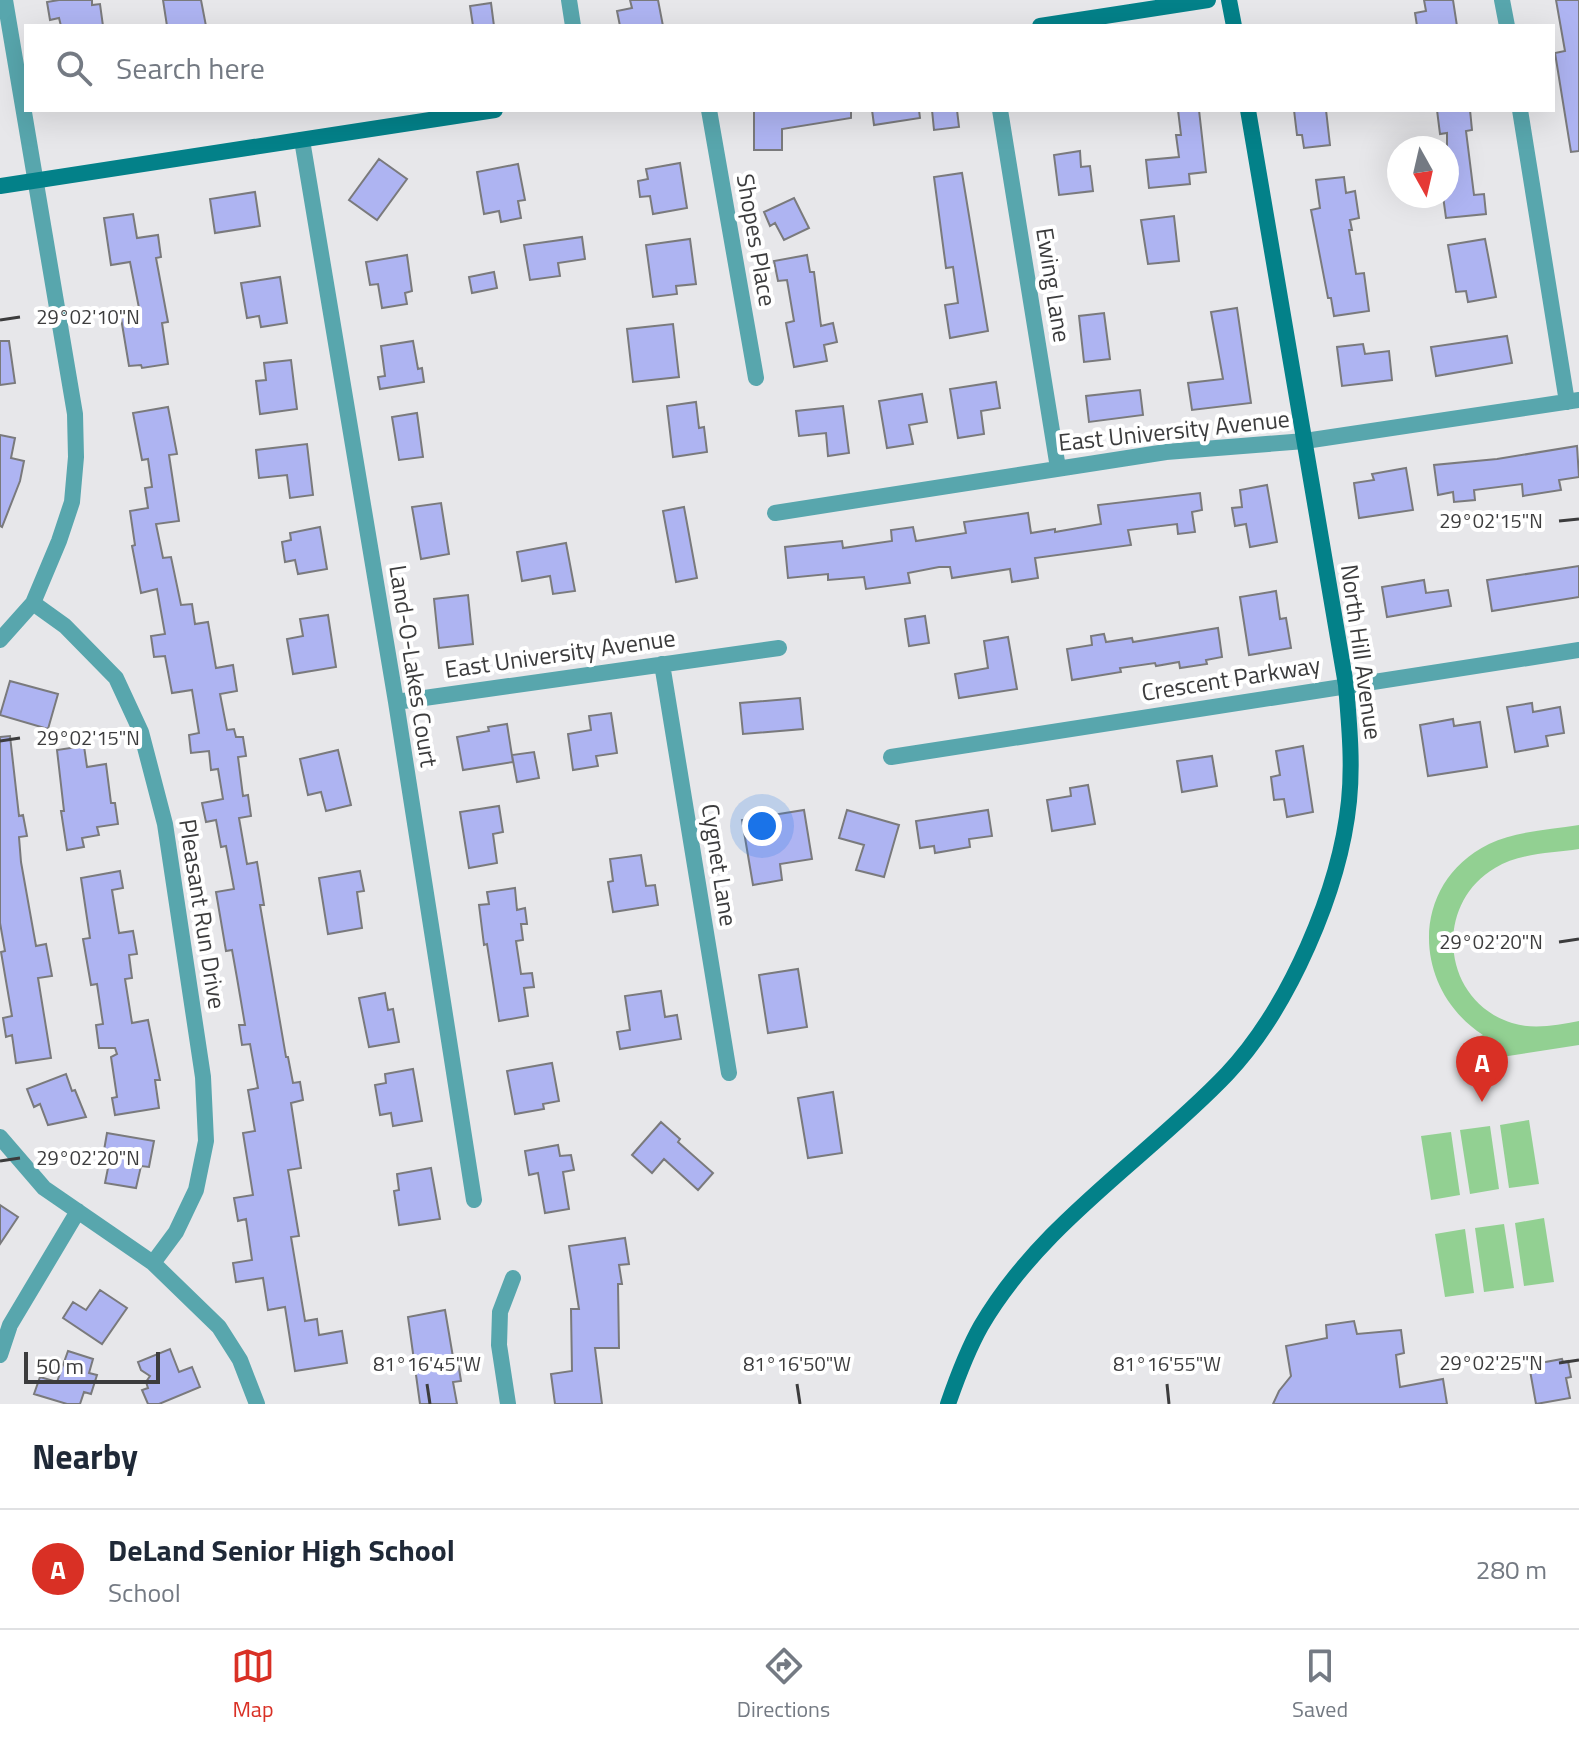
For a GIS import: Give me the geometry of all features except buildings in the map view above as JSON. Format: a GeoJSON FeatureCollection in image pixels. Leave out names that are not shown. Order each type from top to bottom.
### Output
{"type":"FeatureCollection","features":[{"type":"Feature","properties":{"kind":"street"},"geometry":{"type":"LineString","coordinates":[[5,0],[24,107]]}},
{"type":"Feature","properties":{"kind":"street"},"geometry":{"type":"LineString","coordinates":[[569,0],[573,24]]}},
{"type":"Feature","properties":{"kind":"street"},"geometry":{"type":"LineString","coordinates":[[1053,24],[1208,0]]}},
{"type":"Feature","properties":{"kind":"street"},"geometry":{"type":"LineString","coordinates":[[1229,0],[1234,24]]}},
{"type":"Feature","properties":{"kind":"street"},"geometry":{"type":"LineString","coordinates":[[1502,0],[1507,24]]}},
{"type":"Feature","properties":{"kind":"street"},"geometry":{"type":"LineString","coordinates":[[0,640],[33,603],[72,502],[76,457],[75,414],[25,112]]}},
{"type":"Feature","properties":{"kind":"street"},"geometry":{"type":"LineString","coordinates":[[0,186],[482,112]]}},
{"type":"Feature","properties":{"kind":"street","name":"Shopes Place"},"geometry":{"type":"LineString","coordinates":[[709,112],[756,378]]}},
{"type":"Feature","properties":{"kind":"street","name":"Ewing Lane"},"geometry":{"type":"LineString","coordinates":[[1000,112],[1058,468]]}},
{"type":"Feature","properties":{"kind":"street","name":"North Hill Avenue"},"geometry":{"type":"LineString","coordinates":[[948,1404],[980,1327],[1006,1289],[1089,1201],[1228,1073],[1268,1019],[1316,928],[1341,858],[1350,799],[1351,745],[1346,685],[1248,112]]}},
{"type":"Feature","properties":{"kind":"street"},"geometry":{"type":"LineString","coordinates":[[1520,112],[1573,401]]}},
{"type":"Feature","properties":{"kind":"street","name":"Land-O-Lakes Court"},"geometry":{"type":"LineString","coordinates":[[302,140],[396,702],[474,1200]]}},
{"type":"Feature","properties":{"kind":"street","name":"East University Avenue"},"geometry":{"type":"LineString","coordinates":[[775,513],[1166,452],[1305,441],[1573,401]]}},
{"type":"Feature","properties":{"kind":"street","name":"Pleasant Run Drive"},"geometry":{"type":"LineString","coordinates":[[33,603],[65,626],[116,678],[141,732],[165,824],[203,1077],[206,1141],[196,1190],[176,1232],[153,1263]]}},
{"type":"Feature","properties":{"kind":"street","name":"East University Avenue"},"geometry":{"type":"LineString","coordinates":[[396,702],[779,648]]}},
{"type":"Feature","properties":{"kind":"street","name":"Crescent Parkway"},"geometry":{"type":"LineString","coordinates":[[891,757],[1579,650]]}},
{"type":"Feature","properties":{"kind":"street","name":"Cygnet Lane"},"geometry":{"type":"LineString","coordinates":[[662,664],[729,1073]]}},
{"type":"Feature","properties":{"kind":"street"},"geometry":{"type":"LineString","coordinates":[[0,1137],[44,1188],[153,1263],[219,1327],[240,1360],[257,1404]]}},
{"type":"Feature","properties":{"kind":"street"},"geometry":{"type":"LineString","coordinates":[[0,1355],[10,1325],[78,1211]]}},
{"type":"Feature","properties":{"kind":"street"},"geometry":{"type":"LineString","coordinates":[[508,1404],[499,1345],[500,1312],[513,1278]]}},
{"type":"Feature","properties":{"kind":"green space"},"geometry":{"type":"Polygon","coordinates":[[[1579,825],[1579,849],[1514,859],[1495,868],[1475,884],[1462,904],[1454,927],[1454,951],[1459,974],[1471,995],[1488,1012],[1512,1023],[1529,1026],[1579,1021],[1579,1045],[1476,1061],[1473,1038],[1483,1035],[1460,1015],[1443,991],[1432,965],[1429,937],[1433,910],[1444,884],[1463,862],[1489,844],[1521,834],[1579,825]]]}},
{"type":"Feature","properties":{"kind":"green space"},"geometry":{"type":"Polygon","coordinates":[[[1529,1120],[1539,1184],[1509,1188],[1500,1125],[1529,1120]]]}},
{"type":"Feature","properties":{"kind":"green space"},"geometry":{"type":"Polygon","coordinates":[[[1490,1126],[1499,1189],[1470,1194],[1460,1130],[1490,1126]]]}},
{"type":"Feature","properties":{"kind":"green space"},"geometry":{"type":"Polygon","coordinates":[[[1451,1132],[1460,1195],[1431,1200],[1421,1136],[1451,1132]]]}},
{"type":"Feature","properties":{"kind":"green space"},"geometry":{"type":"Polygon","coordinates":[[[1544,1218],[1554,1282],[1524,1286],[1515,1223],[1544,1218]]]}},
{"type":"Feature","properties":{"kind":"green space"},"geometry":{"type":"Polygon","coordinates":[[[1504,1224],[1514,1288],[1484,1292],[1475,1228],[1504,1224]]]}},
{"type":"Feature","properties":{"kind":"green space"},"geometry":{"type":"Polygon","coordinates":[[[1465,1229],[1474,1293],[1445,1297],[1435,1234],[1465,1229]]]}},
{"type":"Feature","properties":{"kind":"place","name":"DeLand Senior High School"},"geometry":{"type":"Point","coordinates":[1482,1102]}}]}
